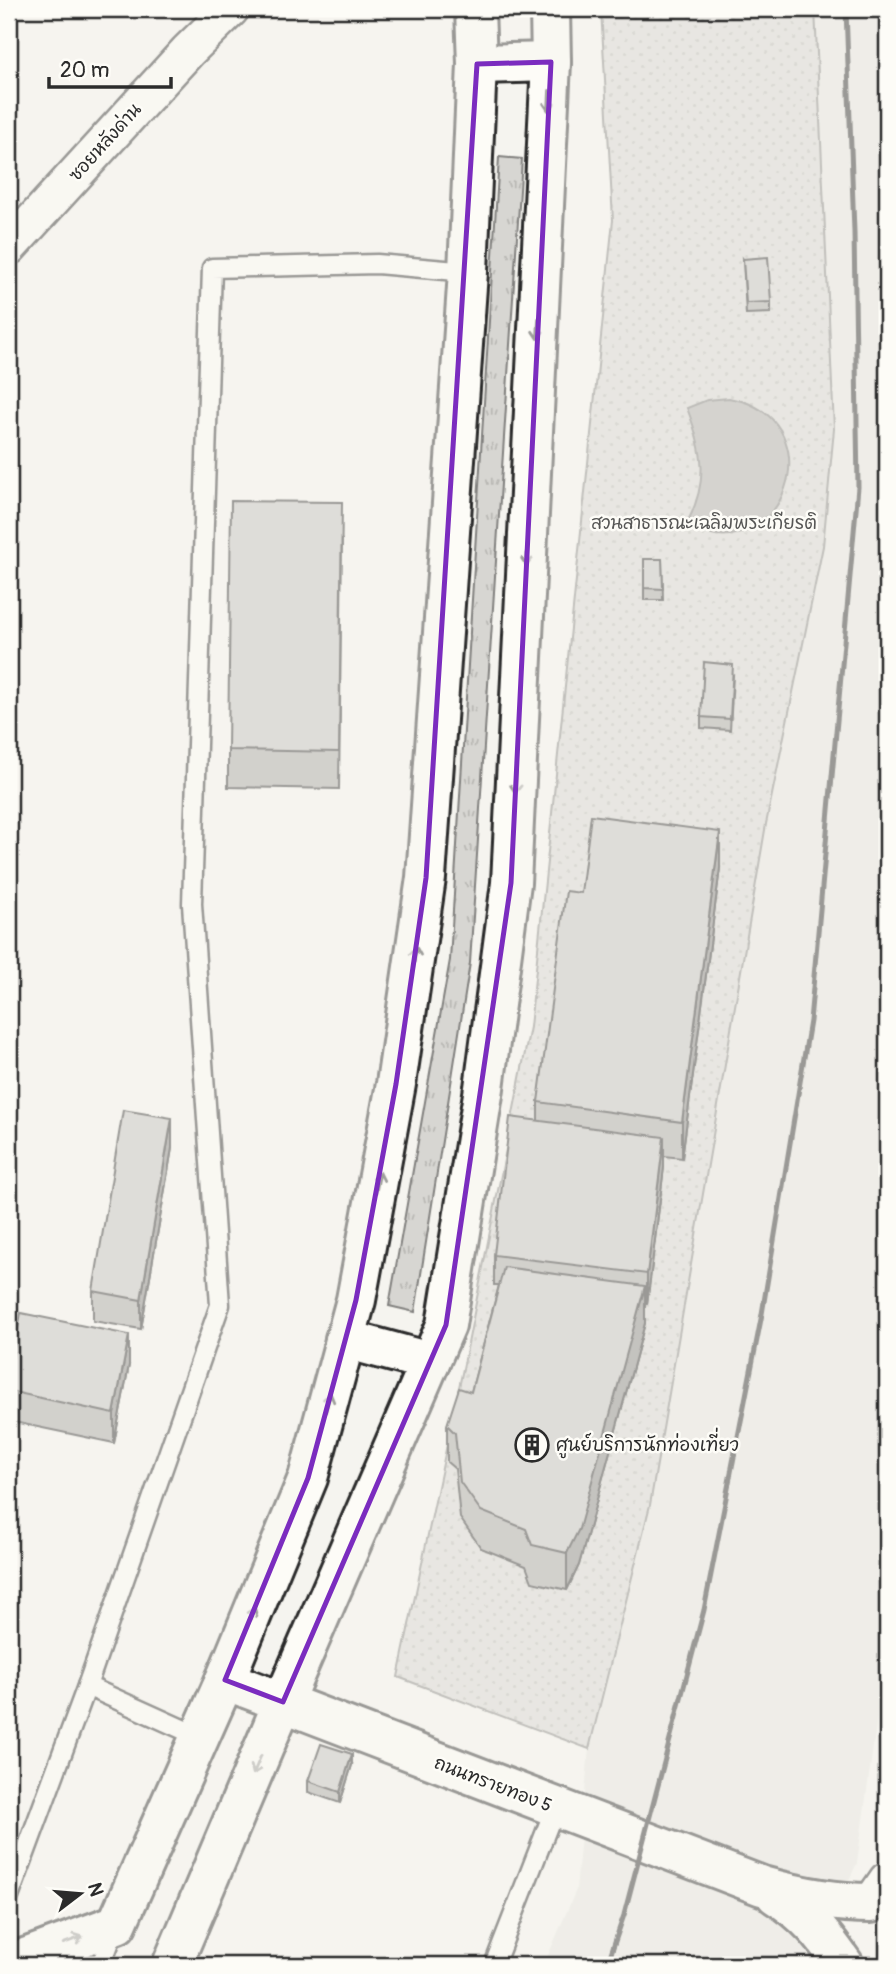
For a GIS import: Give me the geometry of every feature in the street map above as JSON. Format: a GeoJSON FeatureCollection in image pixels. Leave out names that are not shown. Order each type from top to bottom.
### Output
{"type":"FeatureCollection","features":[{"type":"Feature","properties":{"kind":"main road"},"geometry":{"type":"LineString","coordinates":[[9,1964],[117,1924],[208,1742],[225,1680],[308,1478],[356,1300],[396,1084],[426,878],[468,272],[477,64],[475,9]]}},
{"type":"Feature","properties":{"kind":"main road"},"geometry":{"type":"LineString","coordinates":[[172,1965],[446,1325],[484,1088],[511,883],[551,62],[550,9]]}},
{"type":"Feature","properties":{"kind":"main road"},"geometry":{"type":"LineString","coordinates":[[477,64],[551,62]]}},
{"type":"Feature","properties":{"kind":"main road"},"geometry":{"type":"LineString","coordinates":[[345,1339],[430,1363]]}},
{"type":"Feature","properties":{"kind":"main road","name":"ถนนทรายทอง 5"},"geometry":{"type":"LineString","coordinates":[[225,1680],[762,1886],[803,1897],[842,1903],[882,1893]]}},
{"type":"Feature","properties":{"kind":"main road","name":"ถนนทรายทอง 5"},"geometry":{"type":"LineString","coordinates":[[762,1886],[798,1908],[822,1934],[844,1965]]}},
{"type":"Feature","properties":{"kind":"main road"},"geometry":{"type":"LineString","coordinates":[[844,1965],[842,1947],[846,1930],[856,1914],[882,1893]]}},
{"type":"Feature","properties":{"kind":"street","name":"ซอยหลังด่าน"},"geometry":{"type":"LineString","coordinates":[[9,247],[188,51],[231,9]]}},
{"type":"Feature","properties":{"kind":"lane"},"geometry":{"type":"LineString","coordinates":[[9,1897],[87,1686],[220,1306],[192,904],[212,268],[377,264],[468,272]]}},
{"type":"Feature","properties":{"kind":"lane"},"geometry":{"type":"LineString","coordinates":[[87,1686],[208,1742]]}},
{"type":"Feature","properties":{"kind":"lane"},"geometry":{"type":"LineString","coordinates":[[494,1965],[555,1808]]}},
{"type":"Feature","properties":{"kind":"lane"},"geometry":{"type":"LineString","coordinates":[[101,1965],[117,1924]]}},
{"type":"Feature","properties":{"kind":"highlighted area"},"geometry":{"type":"Polygon","coordinates":[[[551,62],[511,883],[446,1325],[283,1702],[225,1680],[308,1478],[356,1300],[396,1084],[426,878],[477,64],[551,62]]]}},
{"type":"Feature","properties":{"kind":"shaded area"},"geometry":{"type":"Polygon","coordinates":[[[815,9],[887,9],[887,1645],[857,1863],[809,1965],[544,1965],[576,1890],[589,1749],[650,1505],[766,824],[823,546],[834,429],[815,9]]]}},
{"type":"Feature","properties":{"kind":"shaded area"},"geometry":{"type":"Polygon","coordinates":[[[729,398],[750,404],[773,420],[785,441],[789,465],[785,488],[774,510],[756,526],[733,535],[706,533],[686,525],[698,495],[702,467],[687,408],[707,400],[729,398]]]}},
{"type":"Feature","properties":{"kind":"green space","name":"สวนสาธารณะเฉลิมพระเกียรติ"},"geometry":{"type":"Polygon","coordinates":[[[601,9],[815,9],[834,429],[823,546],[766,824],[650,1505],[589,1749],[398,1677],[465,1359],[530,1027],[613,220],[601,9]]]}},
{"type":"Feature","properties":{"kind":"green space"},"geometry":{"type":"Polygon","coordinates":[[[499,157],[522,159],[470,963],[415,1312],[389,1306],[450,960],[499,157]]]}},
{"type":"Feature","properties":{"kind":"building"},"geometry":{"type":"Polygon","coordinates":[[[768,257],[771,302],[746,303],[743,259],[768,257]]]}},
{"type":"Feature","properties":{"kind":"building"},"geometry":{"type":"Polygon","coordinates":[[[231,501],[342,502],[339,752],[228,750],[231,501]]]}},
{"type":"Feature","properties":{"kind":"building"},"geometry":{"type":"Polygon","coordinates":[[[644,559],[662,559],[663,589],[644,588],[644,559]]]}},
{"type":"Feature","properties":{"kind":"building"},"geometry":{"type":"Polygon","coordinates":[[[704,662],[733,665],[730,719],[701,717],[704,662]]]}},
{"type":"Feature","properties":{"kind":"building"},"geometry":{"type":"Polygon","coordinates":[[[591,815],[720,832],[682,1122],[538,1102],[566,891],[581,893],[591,815]]]}},
{"type":"Feature","properties":{"kind":"building"},"geometry":{"type":"Polygon","coordinates":[[[123,1110],[172,1118],[141,1300],[93,1291],[123,1110]]]}},
{"type":"Feature","properties":{"kind":"building"},"geometry":{"type":"Polygon","coordinates":[[[510,1117],[664,1137],[647,1274],[494,1255],[510,1117]]]}},
{"type":"Feature","properties":{"kind":"building","name":"ศูนย์บริการนักท่องเที่ยว"},"geometry":{"type":"Polygon","coordinates":[[[504,1267],[645,1286],[579,1529],[567,1553],[532,1545],[526,1529],[481,1511],[460,1482],[455,1433],[447,1425],[459,1388],[471,1392],[504,1267]]]}},
{"type":"Feature","properties":{"kind":"building"},"geometry":{"type":"Polygon","coordinates":[[[21,1313],[129,1335],[114,1414],[9,1391],[9,1374],[21,1313]]]}},
{"type":"Feature","properties":{"kind":"building"},"geometry":{"type":"Polygon","coordinates":[[[321,1744],[352,1754],[340,1792],[308,1781],[321,1744]]]}},
{"type":"Feature","properties":{"kind":"railway"},"geometry":{"type":"LineString","coordinates":[[607,1965],[624,1915],[704,1610],[762,1314],[810,1021],[858,487],[854,232],[846,9]]}},
{"type":"Feature","properties":{"kind":"place","name":"ศูนย์บริการนักท่องเที่ยว"},"geometry":{"type":"Point","coordinates":[532,1445]}}]}
